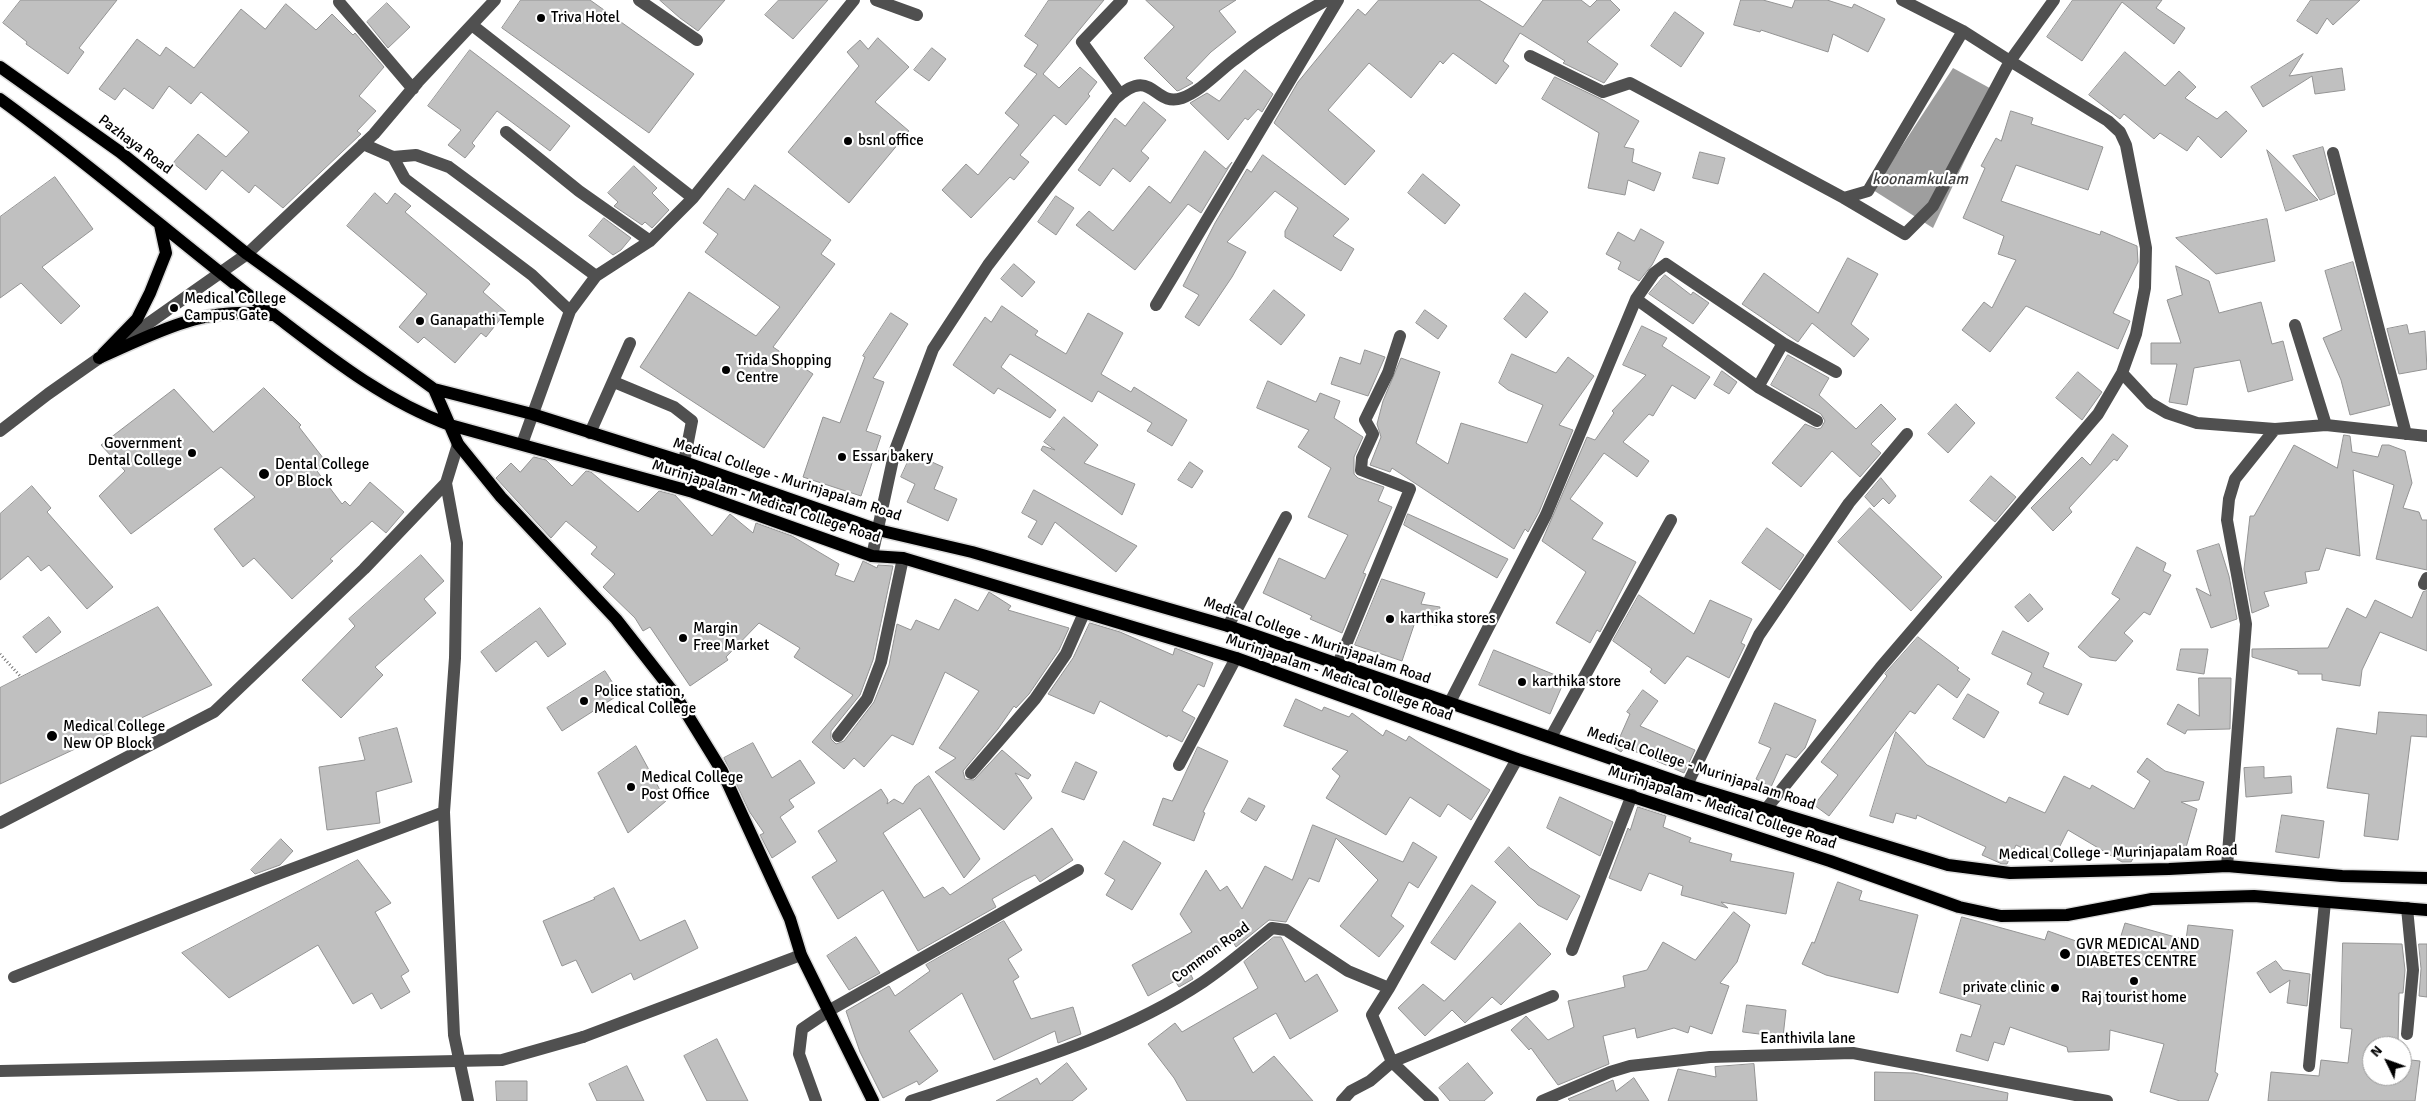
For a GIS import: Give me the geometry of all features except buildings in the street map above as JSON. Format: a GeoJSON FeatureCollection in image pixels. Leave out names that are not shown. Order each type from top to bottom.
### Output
{"type":"FeatureCollection","features":[{"type":"Feature","properties":{"kind":"main road","name":"Pazhaya Road"},"geometry":{"type":"LineString","coordinates":[[0,67],[120,152],[247,254]]}},
{"type":"Feature","properties":{"kind":"main road","name":"Murinjapalam - Medical College Road"},"geometry":{"type":"LineString","coordinates":[[0,100],[120,191],[220,273],[339,364],[386,395],[420,414],[450,425],[693,492],[872,556],[903,558],[1236,658],[1517,758],[1830,861],[1959,907],[2001,916],[2067,915],[2152,899],[2254,896],[2427,910]]}},
{"type":"Feature","properties":{"kind":"main road"},"geometry":{"type":"LineString","coordinates":[[98,358],[137,318],[150,293],[166,253],[160,225]]}},
{"type":"Feature","properties":{"kind":"main road","name":"Medical College - Murinjapalam Road"},"geometry":{"type":"LineString","coordinates":[[247,254],[434,389],[532,414],[684,462],[878,530],[972,552],[1228,626],[1687,785],[1948,864],[2010,873],[2169,870],[2227,866],[2342,876],[2427,878]]}},
{"type":"Feature","properties":{"kind":"main road"},"geometry":{"type":"LineString","coordinates":[[98,358],[169,327],[210,314],[251,312],[275,316]]}},
{"type":"Feature","properties":{"kind":"main road"},"geometry":{"type":"LineString","coordinates":[[434,389],[458,444],[501,497],[616,619],[674,693],[722,771],[790,919],[801,955],[830,1010],[873,1101]]}},
{"type":"Feature","properties":{"kind":"street"},"geometry":{"type":"LineString","coordinates":[[0,431],[98,358],[247,254],[363,144],[495,0]]}},
{"type":"Feature","properties":{"kind":"street"},"geometry":{"type":"LineString","coordinates":[[639,0],[697,40]]}},
{"type":"Feature","properties":{"kind":"street"},"geometry":{"type":"LineString","coordinates":[[522,444],[570,311],[596,276],[650,241],[693,198],[854,0]]}},
{"type":"Feature","properties":{"kind":"street"},"geometry":{"type":"LineString","coordinates":[[876,0],[917,16]]}},
{"type":"Feature","properties":{"kind":"street"},"geometry":{"type":"LineString","coordinates":[[1120,94],[1082,42],[1122,0]]}},
{"type":"Feature","properties":{"kind":"street"},"geometry":{"type":"LineString","coordinates":[[872,556],[895,450],[933,349],[988,264],[1120,94],[1138,84],[1146,85],[1169,99],[1182,98],[1195,91],[1307,4],[1327,0]]}},
{"type":"Feature","properties":{"kind":"street"},"geometry":{"type":"LineString","coordinates":[[1156,305],[1338,0]]}},
{"type":"Feature","properties":{"kind":"street"},"geometry":{"type":"LineString","coordinates":[[1766,810],[1880,668],[2098,414],[2122,374],[2136,334],[2145,288],[2146,248],[2124,138],[2120,132],[2108,121],[1963,31],[1902,0]]}},
{"type":"Feature","properties":{"kind":"street"},"geometry":{"type":"LineString","coordinates":[[1530,56],[1603,92],[1630,83],[1844,198],[1904,234],[1933,206],[2010,61],[2054,0]]}},
{"type":"Feature","properties":{"kind":"street"},"geometry":{"type":"LineString","coordinates":[[339,2],[413,89]]}},
{"type":"Feature","properties":{"kind":"street"},"geometry":{"type":"LineString","coordinates":[[472,25],[693,198]]}},
{"type":"Feature","properties":{"kind":"street"},"geometry":{"type":"LineString","coordinates":[[1844,198],[1868,191],[1963,31]]}},
{"type":"Feature","properties":{"kind":"street"},"geometry":{"type":"LineString","coordinates":[[506,132],[580,192],[650,241]]}},
{"type":"Feature","properties":{"kind":"street"},"geometry":{"type":"LineString","coordinates":[[363,144],[393,157],[416,154],[449,167],[596,276]]}},
{"type":"Feature","properties":{"kind":"street"},"geometry":{"type":"LineString","coordinates":[[2333,153],[2406,434]]}},
{"type":"Feature","properties":{"kind":"street"},"geometry":{"type":"LineString","coordinates":[[393,157],[405,179],[532,274],[570,311]]}},
{"type":"Feature","properties":{"kind":"street"},"geometry":{"type":"LineString","coordinates":[[1449,704],[1546,515],[1636,299],[1654,273],[1666,264],[1783,343],[1836,372]]}},
{"type":"Feature","properties":{"kind":"street"},"geometry":{"type":"LineString","coordinates":[[1636,299],[1758,387],[1816,421]]}},
{"type":"Feature","properties":{"kind":"street"},"geometry":{"type":"LineString","coordinates":[[2295,325],[2326,425]]}},
{"type":"Feature","properties":{"kind":"street"},"geometry":{"type":"LineString","coordinates":[[1338,664],[1410,489],[1361,470],[1362,458],[1373,434],[1365,420],[1388,373],[1400,336]]}},
{"type":"Feature","properties":{"kind":"street"},"geometry":{"type":"LineString","coordinates":[[590,433],[630,343]]}},
{"type":"Feature","properties":{"kind":"street"},"geometry":{"type":"LineString","coordinates":[[1758,387],[1783,343]]}},
{"type":"Feature","properties":{"kind":"street"},"geometry":{"type":"LineString","coordinates":[[2122,374],[2150,403],[2167,413],[2197,424],[2275,430],[2326,425],[2427,436]]}},
{"type":"Feature","properties":{"kind":"street"},"geometry":{"type":"LineString","coordinates":[[614,382],[674,407],[692,421],[684,462]]}},
{"type":"Feature","properties":{"kind":"street"},"geometry":{"type":"LineString","coordinates":[[2227,866],[2246,637],[2246,624],[2227,520],[2229,499],[2235,478],[2275,430]]}},
{"type":"Feature","properties":{"kind":"street"},"geometry":{"type":"LineString","coordinates":[[1687,785],[1759,635],[1849,503],[1907,434]]}},
{"type":"Feature","properties":{"kind":"street"},"geometry":{"type":"LineString","coordinates":[[0,823],[214,712],[364,569],[446,483],[458,444]]}},
{"type":"Feature","properties":{"kind":"street"},"geometry":{"type":"LineString","coordinates":[[446,483],[457,543],[455,658],[444,812],[454,1035],[468,1101]]}},
{"type":"Feature","properties":{"kind":"street"},"geometry":{"type":"LineString","coordinates":[[1228,626],[1286,517]]}},
{"type":"Feature","properties":{"kind":"street"},"geometry":{"type":"LineString","coordinates":[[1551,737],[1671,520]]}},
{"type":"Feature","properties":{"kind":"street"},"geometry":{"type":"LineString","coordinates":[[838,736],[867,699],[881,662],[903,558]]}},
{"type":"Feature","properties":{"kind":"street"},"geometry":{"type":"LineString","coordinates":[[971,773],[1035,699],[1066,654],[1084,613]]}},
{"type":"Feature","properties":{"kind":"street"},"geometry":{"type":"LineString","coordinates":[[1179,765],[1236,658]]}},
{"type":"Feature","properties":{"kind":"street"},"geometry":{"type":"LineString","coordinates":[[1433,1101],[1392,1062],[1372,1015],[1389,988],[1517,758]]}},
{"type":"Feature","properties":{"kind":"street"},"geometry":{"type":"LineString","coordinates":[[1572,950],[1632,796]]}},
{"type":"Feature","properties":{"kind":"street"},"geometry":{"type":"LineString","coordinates":[[14,977],[262,880],[444,812]]}},
{"type":"Feature","properties":{"kind":"street"},"geometry":{"type":"LineString","coordinates":[[816,1101],[799,1054],[802,1029],[830,1010],[1078,870]]}},
{"type":"Feature","properties":{"kind":"street"},"geometry":{"type":"LineString","coordinates":[[2309,1066],[2325,902]]}},
{"type":"Feature","properties":{"kind":"street"},"geometry":{"type":"LineString","coordinates":[[2407,908],[2413,970],[2407,1034]]}},
{"type":"Feature","properties":{"kind":"street","name":"Common Road"},"geometry":{"type":"LineString","coordinates":[[911,1101],[1086,1042],[1141,1016],[1204,982],[1272,928],[1286,930],[1348,971],[1389,988]]}},
{"type":"Feature","properties":{"kind":"street"},"geometry":{"type":"LineString","coordinates":[[0,1071],[502,1060],[583,1037],[801,955]]}},
{"type":"Feature","properties":{"kind":"street"},"geometry":{"type":"LineString","coordinates":[[1342,1101],[1351,1091],[1370,1081],[1392,1062],[1553,996]]}},
{"type":"Feature","properties":{"kind":"street","name":"Eanthivila lane"},"geometry":{"type":"LineString","coordinates":[[1542,1101],[1610,1072],[1630,1066],[1710,1056],[1853,1053],[2107,1101]]}},
{"type":"Feature","properties":{"kind":"path"},"geometry":{"type":"LineString","coordinates":[[0,654],[21,677]]}},
{"type":"Feature","properties":{"kind":"water","name":"koonamkulam"},"geometry":{"type":"Polygon","coordinates":[[[1953,68],[1997,92],[1933,228],[1873,190],[1953,68]]]}},
{"type":"Feature","properties":{"kind":"place","name":"Triva Hotel"},"geometry":{"type":"Point","coordinates":[541,18]}},
{"type":"Feature","properties":{"kind":"place","name":"bsnl office"},"geometry":{"type":"Point","coordinates":[848,141]}},
{"type":"Feature","properties":{"kind":"place","name":"Medical College Campus Gate"},"geometry":{"type":"Point","coordinates":[174,308]}},
{"type":"Feature","properties":{"kind":"place","name":"Ganapathi Temple"},"geometry":{"type":"Point","coordinates":[420,321]}},
{"type":"Feature","properties":{"kind":"place","name":"Trida Shopping Centre"},"geometry":{"type":"Point","coordinates":[726,370]}},
{"type":"Feature","properties":{"kind":"place","name":"Government Dental College"},"geometry":{"type":"Point","coordinates":[192,453]}},
{"type":"Feature","properties":{"kind":"place","name":"Essar bakery"},"geometry":{"type":"Point","coordinates":[842,457]}},
{"type":"Feature","properties":{"kind":"place","name":"Dental College OP Block"},"geometry":{"type":"Point","coordinates":[264,474]}},
{"type":"Feature","properties":{"kind":"place","name":"karthika stores"},"geometry":{"type":"Point","coordinates":[1390,619]}},
{"type":"Feature","properties":{"kind":"place","name":"Margin Free Market"},"geometry":{"type":"Point","coordinates":[683,638]}},
{"type":"Feature","properties":{"kind":"place","name":"karthika store"},"geometry":{"type":"Point","coordinates":[1522,682]}},
{"type":"Feature","properties":{"kind":"place","name":"Police station, Medical College"},"geometry":{"type":"Point","coordinates":[584,701]}},
{"type":"Feature","properties":{"kind":"place","name":"Medical College New OP Block"},"geometry":{"type":"Point","coordinates":[52,736]}},
{"type":"Feature","properties":{"kind":"place","name":"Medical College Post Office"},"geometry":{"type":"Point","coordinates":[631,787]}},
{"type":"Feature","properties":{"kind":"place","name":"GVR MEDICAL AND DIABETES CENTRE"},"geometry":{"type":"Point","coordinates":[2065,954]}},
{"type":"Feature","properties":{"kind":"place","name":"Raj tourist home"},"geometry":{"type":"Point","coordinates":[2134,981]}},
{"type":"Feature","properties":{"kind":"place","name":"private clinic"},"geometry":{"type":"Point","coordinates":[2055,988]}}]}
